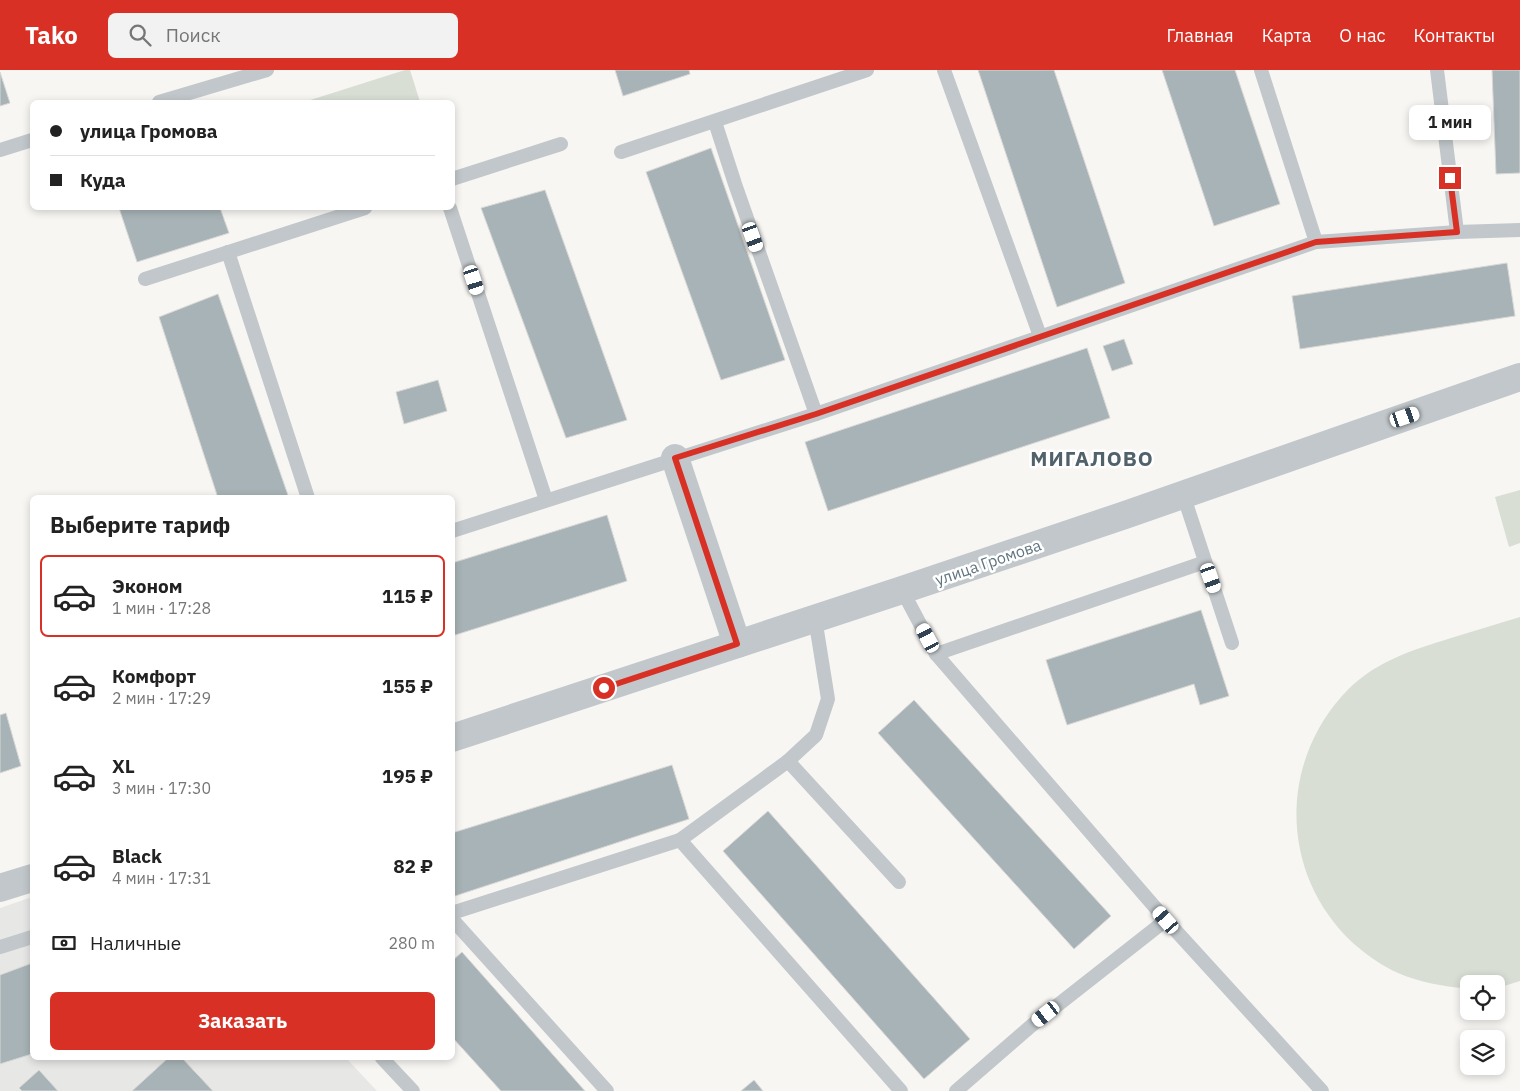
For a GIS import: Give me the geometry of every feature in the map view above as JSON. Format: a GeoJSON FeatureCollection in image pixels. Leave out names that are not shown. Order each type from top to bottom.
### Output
{"type":"FeatureCollection","features":[{"type":"Feature","properties":{"kind":"street","name":"улица Громова"},"geometry":{"type":"LineString","coordinates":[[455,737],[902,590],[1520,377]]}},
{"type":"Feature","properties":{"kind":"street"},"geometry":{"type":"LineString","coordinates":[[675,458],[737,644]]}},
{"type":"Feature","properties":{"kind":"street"},"geometry":{"type":"LineString","coordinates":[[0,888],[30,879]]}},
{"type":"Feature","properties":{"kind":"lane"},"geometry":{"type":"LineString","coordinates":[[166,100],[267,70]]}},
{"type":"Feature","properties":{"kind":"lane"},"geometry":{"type":"LineString","coordinates":[[621,152],[715,122],[837,75],[867,70]]}},
{"type":"Feature","properties":{"kind":"lane"},"geometry":{"type":"LineString","coordinates":[[944,70],[1040,336]]}},
{"type":"Feature","properties":{"kind":"lane"},"geometry":{"type":"LineString","coordinates":[[1261,70],[1316,242]]}},
{"type":"Feature","properties":{"kind":"lane"},"geometry":{"type":"LineString","coordinates":[[1437,70],[1457,232]]}},
{"type":"Feature","properties":{"kind":"lane"},"geometry":{"type":"LineString","coordinates":[[715,122],[816,414]]}},
{"type":"Feature","properties":{"kind":"lane"},"geometry":{"type":"LineString","coordinates":[[0,150],[30,141]]}},
{"type":"Feature","properties":{"kind":"lane"},"geometry":{"type":"LineString","coordinates":[[455,178],[561,144]]}},
{"type":"Feature","properties":{"kind":"lane"},"geometry":{"type":"LineString","coordinates":[[145,279],[358,210]]}},
{"type":"Feature","properties":{"kind":"lane"},"geometry":{"type":"LineString","coordinates":[[451,210],[546,500]]}},
{"type":"Feature","properties":{"kind":"lane"},"geometry":{"type":"LineString","coordinates":[[455,529],[816,414],[1316,242],[1457,232],[1520,230]]}},
{"type":"Feature","properties":{"kind":"lane"},"geometry":{"type":"LineString","coordinates":[[228,252],[307,495]]}},
{"type":"Feature","properties":{"kind":"lane"},"geometry":{"type":"LineString","coordinates":[[1183,494],[1232,643]]}},
{"type":"Feature","properties":{"kind":"lane"},"geometry":{"type":"LineString","coordinates":[[936,654],[1205,562]]}},
{"type":"Feature","properties":{"kind":"lane"},"geometry":{"type":"LineString","coordinates":[[902,590],[936,654],[1166,920],[1322,1091]]}},
{"type":"Feature","properties":{"kind":"lane"},"geometry":{"type":"LineString","coordinates":[[455,912],[680,840],[788,761],[816,735],[828,699],[815,618]]}},
{"type":"Feature","properties":{"kind":"lane"},"geometry":{"type":"LineString","coordinates":[[788,761],[899,882]]}},
{"type":"Feature","properties":{"kind":"lane"},"geometry":{"type":"LineString","coordinates":[[680,840],[901,1091]]}},
{"type":"Feature","properties":{"kind":"lane"},"geometry":{"type":"LineString","coordinates":[[956,1091],[1031,1026],[1166,920]]}},
{"type":"Feature","properties":{"kind":"lane"},"geometry":{"type":"LineString","coordinates":[[455,922],[607,1091]]}},
{"type":"Feature","properties":{"kind":"lane"},"geometry":{"type":"LineString","coordinates":[[0,947],[30,938]]}},
{"type":"Feature","properties":{"kind":"lane"},"geometry":{"type":"LineString","coordinates":[[384,1060],[413,1091]]}},
{"type":"Feature","properties":{"kind":"shaded area"},"geometry":{"type":"Polygon","coordinates":[[[410,70],[419,100],[310,100],[410,70]]]}},
{"type":"Feature","properties":{"kind":"shaded area"},"geometry":{"type":"Polygon","coordinates":[[[1520,490],[1520,543],[1509,547],[1495,497],[1520,490]]]}},
{"type":"Feature","properties":{"kind":"shaded area"},"geometry":{"type":"Polygon","coordinates":[[[1520,617],[1520,981],[1505,986],[1505,975],[1460,975],[1460,988],[1424,982],[1386,967],[1354,944],[1330,917],[1313,888],[1301,856],[1297,823],[1298,789],[1306,756],[1321,725],[1342,696],[1366,674],[1392,659],[1520,617]]]}},
{"type":"Feature","properties":{"kind":"shaded area"},"geometry":{"type":"Polygon","coordinates":[[[30,898],[30,1060],[348,1060],[377,1091],[0,1091],[0,908],[30,898]]]}},
{"type":"Feature","properties":{"kind":"building"},"geometry":{"type":"Polygon","coordinates":[[[615,70],[689,70],[690,74],[623,96],[615,70]]]}},
{"type":"Feature","properties":{"kind":"building"},"geometry":{"type":"Polygon","coordinates":[[[978,70],[1054,70],[1125,283],[1057,307],[978,70]]]}},
{"type":"Feature","properties":{"kind":"building"},"geometry":{"type":"Polygon","coordinates":[[[1162,70],[1235,70],[1280,204],[1214,226],[1162,70]]]}},
{"type":"Feature","properties":{"kind":"building"},"geometry":{"type":"Polygon","coordinates":[[[1492,70],[1520,70],[1520,173],[1496,174],[1492,70]]]}},
{"type":"Feature","properties":{"kind":"building"},"geometry":{"type":"Polygon","coordinates":[[[0,72],[10,103],[0,106],[0,72]]]}},
{"type":"Feature","properties":{"kind":"building"},"geometry":{"type":"Polygon","coordinates":[[[711,148],[785,360],[721,380],[646,172],[711,148]]]}},
{"type":"Feature","properties":{"kind":"building"},"geometry":{"type":"Polygon","coordinates":[[[545,190],[627,420],[566,438],[481,208],[545,190]]]}},
{"type":"Feature","properties":{"kind":"building"},"geometry":{"type":"Polygon","coordinates":[[[120,210],[221,210],[229,233],[137,262],[120,210]]]}},
{"type":"Feature","properties":{"kind":"building"},"geometry":{"type":"Polygon","coordinates":[[[1507,263],[1515,316],[1300,349],[1292,296],[1507,263]]]}},
{"type":"Feature","properties":{"kind":"building"},"geometry":{"type":"Polygon","coordinates":[[[218,294],[288,495],[217,495],[159,317],[218,294]]]}},
{"type":"Feature","properties":{"kind":"building"},"geometry":{"type":"Polygon","coordinates":[[[1124,339],[1133,364],[1112,371],[1103,346],[1124,339]]]}},
{"type":"Feature","properties":{"kind":"building"},"geometry":{"type":"Polygon","coordinates":[[[1087,348],[1110,418],[828,511],[805,442],[1087,348]]]}},
{"type":"Feature","properties":{"kind":"building"},"geometry":{"type":"Polygon","coordinates":[[[438,380],[447,411],[404,424],[396,392],[438,380]]]}},
{"type":"Feature","properties":{"kind":"building"},"geometry":{"type":"Polygon","coordinates":[[[607,515],[627,581],[455,635],[455,562],[607,515]]]}},
{"type":"Feature","properties":{"kind":"building"},"geometry":{"type":"Polygon","coordinates":[[[1201,610],[1229,696],[1200,705],[1194,684],[1067,725],[1046,660],[1201,610]]]}},
{"type":"Feature","properties":{"kind":"building"},"geometry":{"type":"Polygon","coordinates":[[[914,700],[1111,916],[1074,949],[878,733],[914,700]]]}},
{"type":"Feature","properties":{"kind":"building"},"geometry":{"type":"Polygon","coordinates":[[[6,713],[21,766],[0,773],[0,715],[6,713]]]}},
{"type":"Feature","properties":{"kind":"building"},"geometry":{"type":"Polygon","coordinates":[[[672,765],[689,819],[455,896],[455,832],[672,765]]]}},
{"type":"Feature","properties":{"kind":"building"},"geometry":{"type":"Polygon","coordinates":[[[768,811],[970,1039],[924,1079],[723,851],[768,811]]]}},
{"type":"Feature","properties":{"kind":"building"},"geometry":{"type":"Polygon","coordinates":[[[462,952],[585,1091],[501,1091],[455,1040],[455,958],[462,952]]]}},
{"type":"Feature","properties":{"kind":"building"},"geometry":{"type":"Polygon","coordinates":[[[30,964],[30,1055],[0,1064],[0,975],[30,964]]]}},
{"type":"Feature","properties":{"kind":"building"},"geometry":{"type":"Polygon","coordinates":[[[166,1060],[184,1060],[213,1091],[132,1091],[166,1060]]]}},
{"type":"Feature","properties":{"kind":"building"},"geometry":{"type":"Polygon","coordinates":[[[39,1070],[58,1091],[22,1091],[19,1088],[39,1070]]]}},
{"type":"Feature","properties":{"kind":"building"},"geometry":{"type":"Polygon","coordinates":[[[754,1080],[763,1091],[741,1091],[754,1080]]]}},
{"type":"Feature","properties":{"kind":"district","name":"МИГАЛОВО"},"geometry":{"type":"Point","coordinates":[1092,459]}},
{"type":"Feature","properties":{"kind":"route"},"geometry":{"type":"LineString","coordinates":[[604,688],[737,644],[675,458],[816,414],[1316,242],[1457,232],[1450,178]]}}]}
